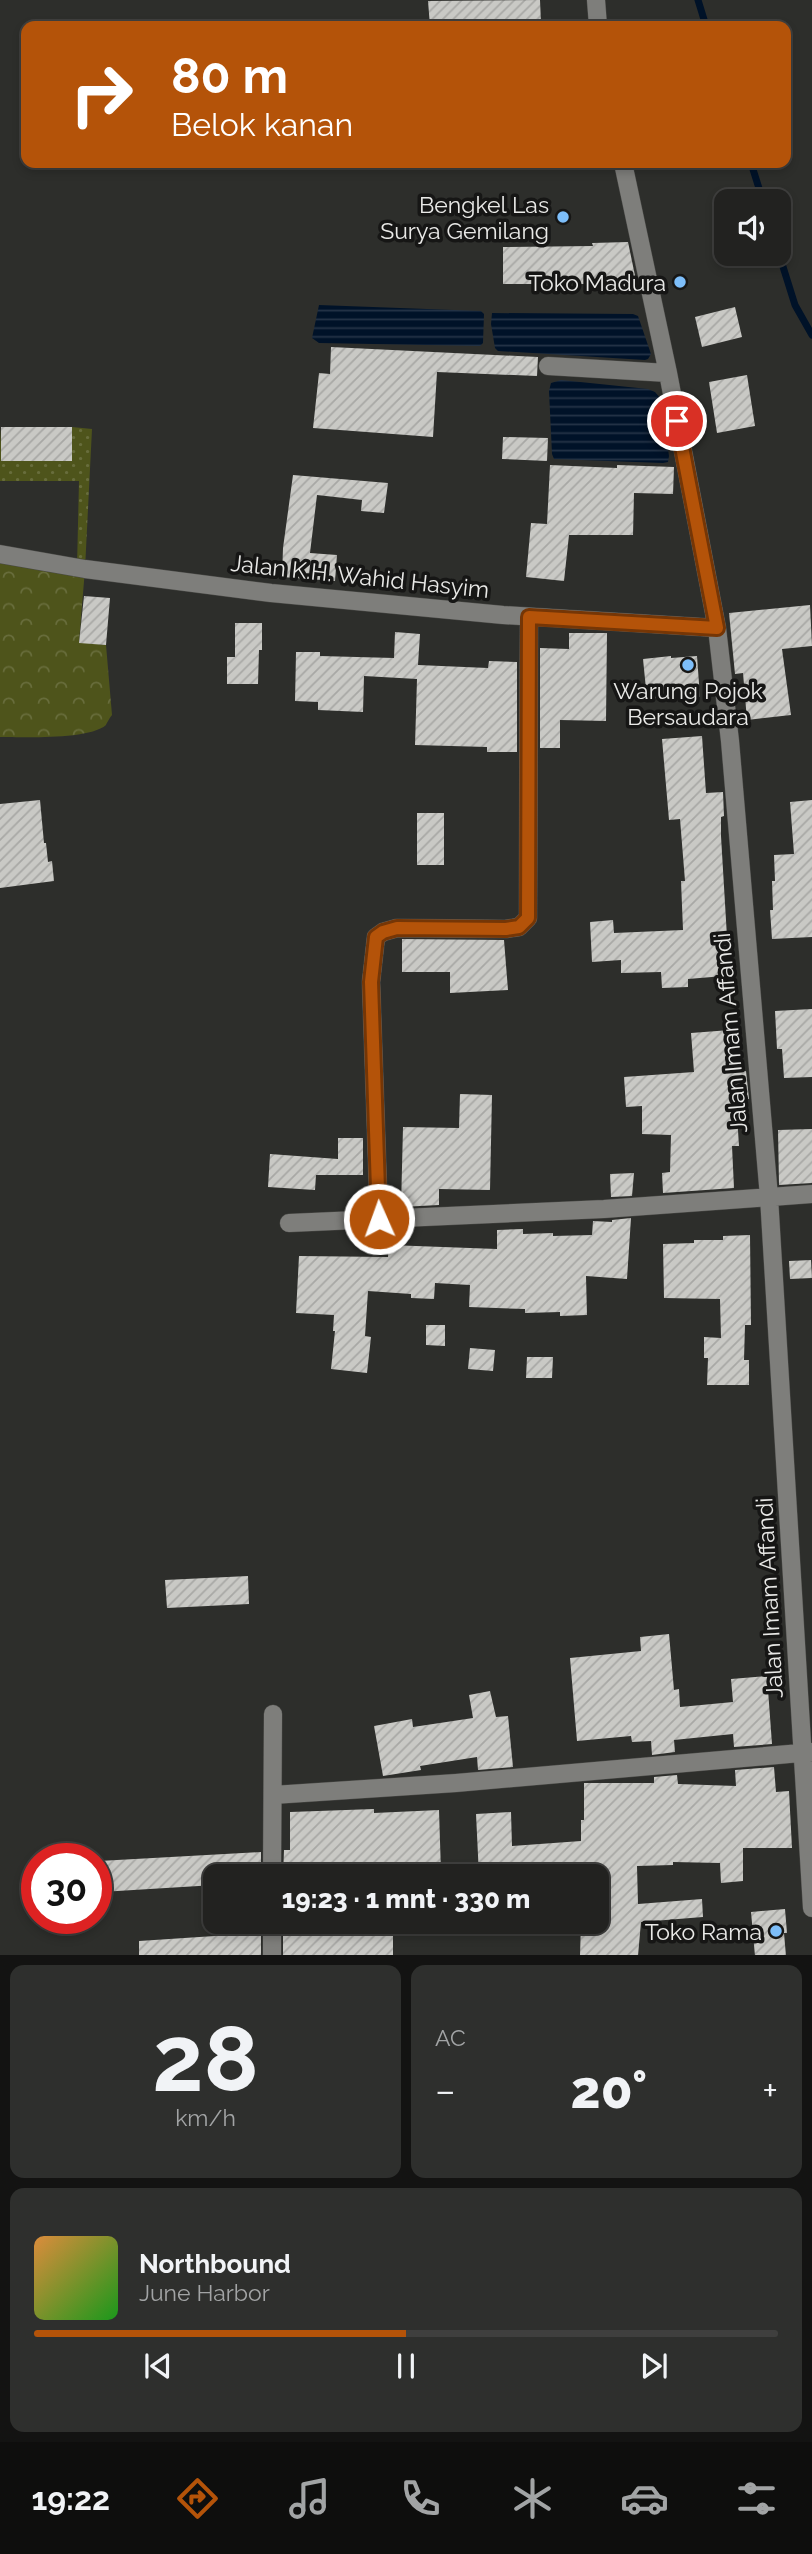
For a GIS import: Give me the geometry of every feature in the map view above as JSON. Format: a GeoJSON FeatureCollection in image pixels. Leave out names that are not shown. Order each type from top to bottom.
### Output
{"type":"FeatureCollection","features":[{"type":"Feature","properties":{"kind":"street"},"geometry":{"type":"LineString","coordinates":[[596,0],[598,21]]}},
{"type":"Feature","properties":{"kind":"street","name":"Jalan Imam Affandi"},"geometry":{"type":"LineString","coordinates":[[624,168],[668,373],[717,628],[730,741],[769,1198],[807,1753],[812,1908]]}},
{"type":"Feature","properties":{"kind":"street"},"geometry":{"type":"LineString","coordinates":[[548,366],[668,373]]}},
{"type":"Feature","properties":{"kind":"street","name":"Jalan K.H. Wahid Hasyim"},"geometry":{"type":"LineString","coordinates":[[0,554],[85,569],[271,593],[529,617],[717,628]]}},
{"type":"Feature","properties":{"kind":"street"},"geometry":{"type":"LineString","coordinates":[[379,1219],[371,982],[376,937],[397,928],[506,929],[519,927],[528,918],[529,617]]}},
{"type":"Feature","properties":{"kind":"street"},"geometry":{"type":"LineString","coordinates":[[289,1223],[604,1209],[812,1194]]}},
{"type":"Feature","properties":{"kind":"street"},"geometry":{"type":"LineString","coordinates":[[272,1864],[273,1714]]}},
{"type":"Feature","properties":{"kind":"street"},"geometry":{"type":"LineString","coordinates":[[273,1796],[807,1753]]}},
{"type":"Feature","properties":{"kind":"street"},"geometry":{"type":"LineString","coordinates":[[272,1934],[272,1955]]}},
{"type":"Feature","properties":{"kind":"green space"},"geometry":{"type":"Polygon","coordinates":[[[0,427],[2,461],[71,461],[72,427],[92,429],[85,569],[77,567],[79,481],[0,481],[0,427]]]}},
{"type":"Feature","properties":{"kind":"green space"},"geometry":{"type":"Polygon","coordinates":[[[0,554],[85,569],[79,642],[106,645],[112,715],[106,725],[98,730],[71,735],[0,737],[0,554]]]}},
{"type":"Feature","properties":{"kind":"water"},"geometry":{"type":"Polygon","coordinates":[[[319,305],[481,311],[484,314],[483,343],[480,346],[319,343],[312,338],[319,305]]]}},
{"type":"Feature","properties":{"kind":"water"},"geometry":{"type":"Polygon","coordinates":[[[492,313],[633,314],[638,316],[651,354],[645,360],[498,351],[495,348],[491,324],[492,313]]]}},
{"type":"Feature","properties":{"kind":"water"},"geometry":{"type":"Polygon","coordinates":[[[561,380],[655,392],[661,399],[668,462],[554,459],[549,391],[551,383],[561,380]]]}},
{"type":"Feature","properties":{"kind":"building"},"geometry":{"type":"Polygon","coordinates":[[[540,0],[541,21],[430,21],[428,1],[540,0]]]}},
{"type":"Feature","properties":{"kind":"building"},"geometry":{"type":"Polygon","coordinates":[[[628,242],[638,290],[593,290],[593,284],[503,284],[503,247],[593,246],[592,243],[628,242]]]}},
{"type":"Feature","properties":{"kind":"building"},"geometry":{"type":"Polygon","coordinates":[[[735,307],[742,337],[702,347],[695,317],[735,307]]]}},
{"type":"Feature","properties":{"kind":"building"},"geometry":{"type":"Polygon","coordinates":[[[331,347],[538,357],[537,376],[437,372],[433,437],[313,428],[319,373],[330,374],[331,347]]]}},
{"type":"Feature","properties":{"kind":"building"},"geometry":{"type":"Polygon","coordinates":[[[747,375],[755,426],[717,433],[709,382],[747,375]]]}},
{"type":"Feature","properties":{"kind":"building"},"geometry":{"type":"Polygon","coordinates":[[[1,427],[72,427],[72,461],[1,461],[1,427]]]}},
{"type":"Feature","properties":{"kind":"building"},"geometry":{"type":"Polygon","coordinates":[[[503,437],[548,438],[547,461],[502,459],[503,437]]]}},
{"type":"Feature","properties":{"kind":"building"},"geometry":{"type":"Polygon","coordinates":[[[550,465],[674,467],[673,494],[634,493],[633,535],[569,535],[564,581],[526,577],[531,523],[547,524],[550,465]]]}},
{"type":"Feature","properties":{"kind":"building"},"geometry":{"type":"Polygon","coordinates":[[[293,475],[388,483],[384,513],[361,511],[362,500],[317,495],[310,553],[337,555],[335,581],[282,577],[283,548],[293,475]]]}},
{"type":"Feature","properties":{"kind":"building"},"geometry":{"type":"Polygon","coordinates":[[[84,596],[110,598],[106,645],[79,643],[84,596]]]}},
{"type":"Feature","properties":{"kind":"building"},"geometry":{"type":"Polygon","coordinates":[[[810,605],[812,646],[782,649],[791,715],[747,720],[743,673],[735,674],[729,613],[810,605]]]}},
{"type":"Feature","properties":{"kind":"building"},"geometry":{"type":"Polygon","coordinates":[[[235,623],[262,623],[258,684],[227,684],[227,657],[235,657],[235,623]]]}},
{"type":"Feature","properties":{"kind":"building"},"geometry":{"type":"Polygon","coordinates":[[[395,632],[420,634],[418,665],[488,668],[489,661],[517,662],[517,752],[487,752],[487,747],[415,745],[417,679],[364,676],[363,712],[318,710],[318,702],[295,701],[296,652],[320,652],[320,656],[394,658],[395,632]]]}},
{"type":"Feature","properties":{"kind":"building"},"geometry":{"type":"Polygon","coordinates":[[[569,633],[607,633],[606,721],[560,720],[560,748],[540,748],[540,648],[569,649],[569,633]]]}},
{"type":"Feature","properties":{"kind":"building"},"geometry":{"type":"Polygon","coordinates":[[[697,656],[700,697],[647,699],[643,659],[697,656]]]}},
{"type":"Feature","properties":{"kind":"building"},"geometry":{"type":"Polygon","coordinates":[[[702,736],[706,793],[723,792],[721,836],[727,937],[722,937],[724,976],[688,979],[688,987],[662,988],[661,972],[621,973],[621,960],[592,962],[590,922],[613,920],[614,933],[683,930],[681,881],[685,881],[680,819],[669,820],[662,739],[702,736]]]}},
{"type":"Feature","properties":{"kind":"building"},"geometry":{"type":"Polygon","coordinates":[[[40,800],[44,843],[48,862],[52,861],[54,881],[0,888],[0,804],[40,800]]]}},
{"type":"Feature","properties":{"kind":"building"},"geometry":{"type":"Polygon","coordinates":[[[812,800],[812,937],[772,939],[770,910],[773,910],[774,855],[794,854],[790,802],[812,800]]]}},
{"type":"Feature","properties":{"kind":"building"},"geometry":{"type":"Polygon","coordinates":[[[417,813],[444,813],[444,865],[417,865],[417,813]]]}},
{"type":"Feature","properties":{"kind":"building"},"geometry":{"type":"Polygon","coordinates":[[[402,939],[504,940],[508,990],[450,993],[450,972],[402,972],[402,939]]]}},
{"type":"Feature","properties":{"kind":"building"},"geometry":{"type":"Polygon","coordinates":[[[812,1009],[812,1077],[784,1078],[782,1049],[777,1049],[775,1011],[812,1009]]]}},
{"type":"Feature","properties":{"kind":"building"},"geometry":{"type":"Polygon","coordinates":[[[730,1030],[733,1072],[746,1071],[749,1099],[736,1100],[739,1146],[732,1146],[734,1188],[663,1193],[662,1173],[670,1172],[671,1135],[642,1134],[642,1106],[626,1107],[624,1077],[694,1072],[691,1033],[730,1030]]]}},
{"type":"Feature","properties":{"kind":"building"},"geometry":{"type":"Polygon","coordinates":[[[460,1094],[492,1095],[490,1190],[439,1189],[439,1205],[401,1207],[403,1127],[459,1128],[460,1094]]]}},
{"type":"Feature","properties":{"kind":"building"},"geometry":{"type":"Polygon","coordinates":[[[812,1129],[812,1183],[779,1185],[778,1130],[812,1129]]]}},
{"type":"Feature","properties":{"kind":"building"},"geometry":{"type":"Polygon","coordinates":[[[338,1138],[363,1138],[363,1175],[316,1175],[315,1190],[268,1187],[270,1154],[338,1159],[338,1138]]]}},
{"type":"Feature","properties":{"kind":"building"},"geometry":{"type":"Polygon","coordinates":[[[634,1173],[632,1196],[611,1197],[610,1174],[634,1173]]]}},
{"type":"Feature","properties":{"kind":"building"},"geometry":{"type":"Polygon","coordinates":[[[631,1218],[627,1279],[586,1276],[587,1315],[560,1316],[560,1312],[525,1313],[525,1309],[469,1307],[470,1285],[435,1283],[434,1299],[411,1298],[411,1294],[368,1291],[365,1336],[371,1337],[367,1373],[331,1369],[334,1315],[296,1313],[299,1256],[388,1257],[389,1245],[497,1249],[497,1230],[523,1229],[523,1234],[553,1233],[553,1236],[592,1235],[593,1221],[612,1222],[631,1218]]]}},
{"type":"Feature","properties":{"kind":"building"},"geometry":{"type":"Polygon","coordinates":[[[750,1235],[751,1325],[745,1325],[744,1360],[749,1360],[749,1385],[707,1385],[708,1358],[704,1358],[704,1337],[721,1338],[720,1299],[664,1298],[663,1244],[723,1240],[723,1236],[750,1235]]]}},
{"type":"Feature","properties":{"kind":"building"},"geometry":{"type":"Polygon","coordinates":[[[811,1260],[812,1278],[790,1279],[789,1261],[811,1260]]]}},
{"type":"Feature","properties":{"kind":"building"},"geometry":{"type":"Polygon","coordinates":[[[426,1325],[445,1325],[445,1346],[426,1345],[426,1325]]]}},
{"type":"Feature","properties":{"kind":"building"},"geometry":{"type":"Polygon","coordinates":[[[470,1348],[495,1350],[493,1371],[468,1369],[470,1348]]]}},
{"type":"Feature","properties":{"kind":"building"},"geometry":{"type":"Polygon","coordinates":[[[527,1357],[553,1357],[552,1378],[526,1378],[527,1357]]]}},
{"type":"Feature","properties":{"kind":"building"},"geometry":{"type":"Polygon","coordinates":[[[248,1576],[249,1604],[167,1608],[165,1580],[248,1576]]]}},
{"type":"Feature","properties":{"kind":"building"},"geometry":{"type":"Polygon","coordinates":[[[669,1634],[674,1690],[679,1689],[680,1707],[733,1702],[731,1679],[767,1676],[772,1744],[734,1747],[733,1734],[674,1740],[675,1752],[652,1755],[651,1741],[632,1742],[631,1736],[577,1741],[570,1658],[641,1651],[640,1637],[669,1634]]]}},
{"type":"Feature","properties":{"kind":"building"},"geometry":{"type":"Polygon","coordinates":[[[490,1691],[496,1717],[508,1716],[513,1767],[478,1770],[477,1757],[420,1766],[421,1770],[383,1776],[374,1726],[412,1719],[413,1727],[473,1718],[469,1695],[490,1691]]]}},
{"type":"Feature","properties":{"kind":"building"},"geometry":{"type":"Polygon","coordinates":[[[774,1767],[776,1792],[789,1791],[792,1848],[743,1848],[743,1881],[721,1883],[720,1863],[673,1862],[673,1865],[637,1866],[638,1904],[702,1899],[703,1917],[641,1922],[638,1955],[580,1955],[581,1934],[609,1934],[609,1864],[478,1864],[476,1814],[511,1812],[512,1846],[581,1841],[584,1783],[654,1783],[654,1777],[677,1775],[678,1784],[736,1786],[735,1770],[774,1767]]]}},
{"type":"Feature","properties":{"kind":"building"},"geometry":{"type":"Polygon","coordinates":[[[374,1809],[374,1813],[439,1810],[441,1864],[283,1864],[284,1850],[290,1850],[290,1812],[374,1809]]]}},
{"type":"Feature","properties":{"kind":"building"},"geometry":{"type":"Polygon","coordinates":[[[261,1852],[261,1864],[203,1864],[203,1886],[112,1891],[112,1860],[261,1852]]]}},
{"type":"Feature","properties":{"kind":"building"},"geometry":{"type":"Polygon","coordinates":[[[785,1909],[786,1955],[755,1955],[751,1912],[785,1909]]]}},
{"type":"Feature","properties":{"kind":"building"},"geometry":{"type":"Polygon","coordinates":[[[261,1934],[261,1955],[139,1955],[139,1941],[261,1934]]]}},
{"type":"Feature","properties":{"kind":"building"},"geometry":{"type":"Polygon","coordinates":[[[283,1934],[393,1934],[393,1955],[283,1955],[283,1934]]]}},
{"type":"Feature","properties":{"kind":"waterway"},"geometry":{"type":"LineString","coordinates":[[698,0],[704,21]]}},
{"type":"Feature","properties":{"kind":"waterway"},"geometry":{"type":"LineString","coordinates":[[753,168],[759,189]]}},
{"type":"Feature","properties":{"kind":"waterway"},"geometry":{"type":"LineString","coordinates":[[783,266],[795,305],[812,335]]}},
{"type":"Feature","properties":{"kind":"place","name":"Bengkel Las Surya Gemilang"},"geometry":{"type":"Point","coordinates":[563,217]}},
{"type":"Feature","properties":{"kind":"place","name":"Toko Madura"},"geometry":{"type":"Point","coordinates":[680,282]}},
{"type":"Feature","properties":{"kind":"place","name":"Warung Pojok Bersaudara"},"geometry":{"type":"Point","coordinates":[688,665]}},
{"type":"Feature","properties":{"kind":"place","name":"Toko Rama"},"geometry":{"type":"Point","coordinates":[776,1931]}},
{"type":"Feature","properties":{"kind":"route"},"geometry":{"type":"LineString","coordinates":[[379,1219],[371,982],[376,937],[397,928],[506,929],[519,927],[528,918],[529,617],[717,628],[677,421]]}}]}
